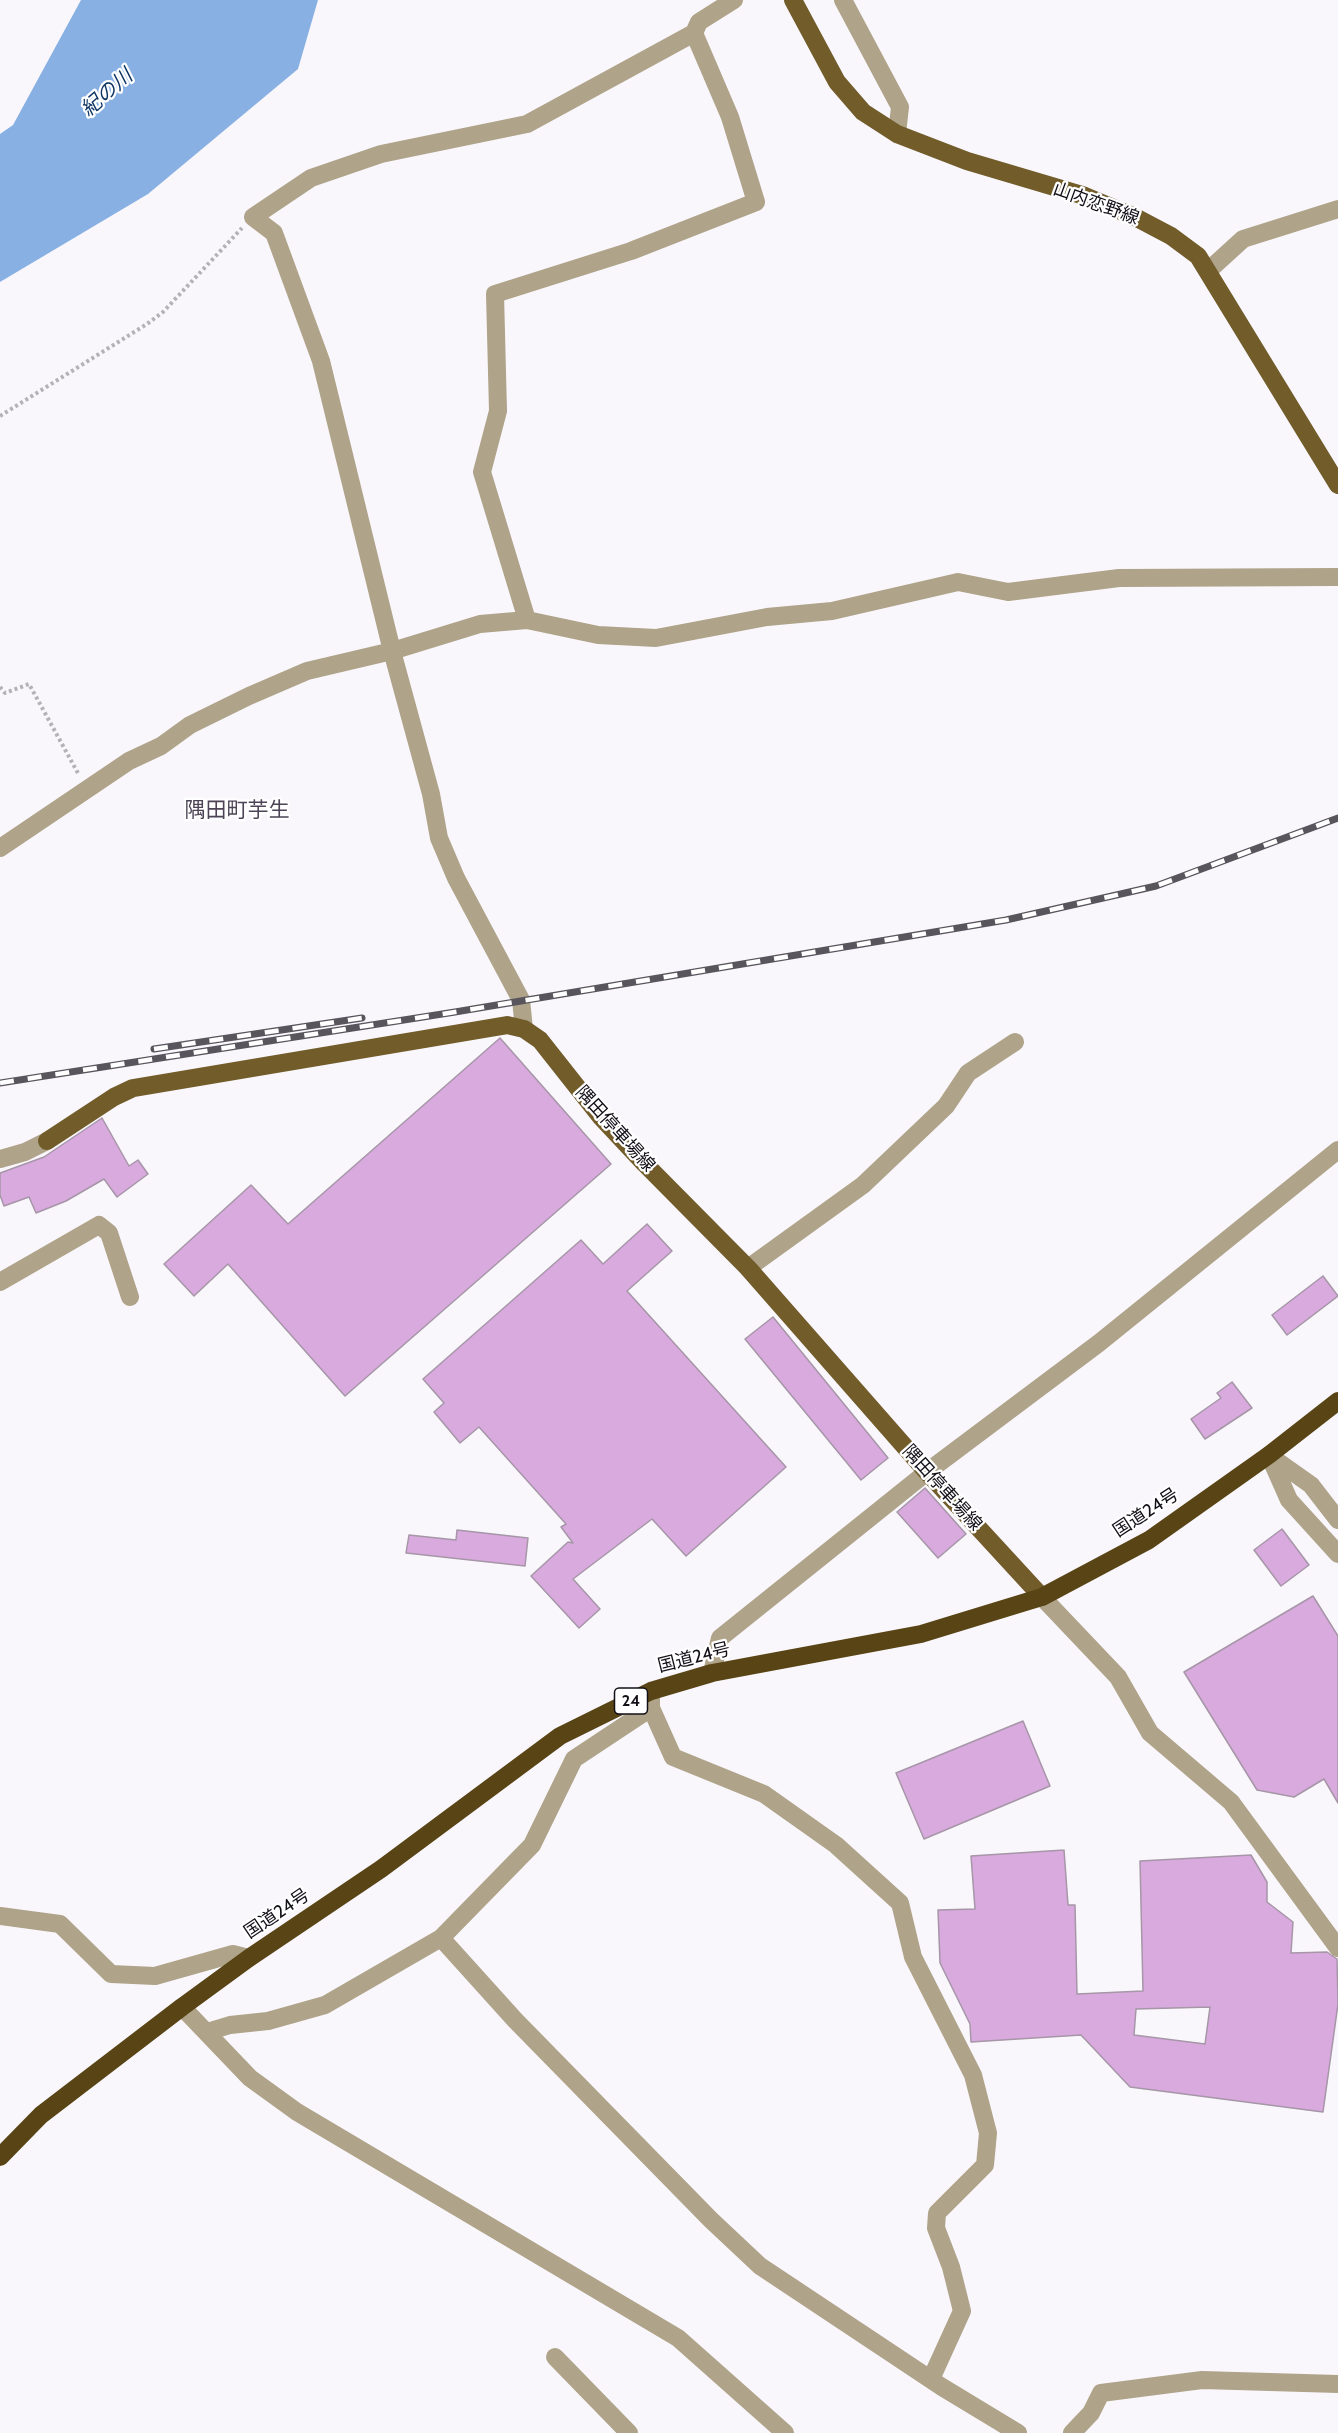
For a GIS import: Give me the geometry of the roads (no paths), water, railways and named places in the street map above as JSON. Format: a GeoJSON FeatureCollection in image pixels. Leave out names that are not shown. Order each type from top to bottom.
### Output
{"type":"FeatureCollection","features":[{"type":"Feature","properties":{"kind":"highway","name":"国道24号"},"geometry":{"type":"LineString","coordinates":[[0,2157],[41,2115],[182,2007],[249,1958],[381,1869],[560,1736],[712,1673],[921,1634],[1042,1597],[1149,1540],[1269,1455],[1338,1401]]}},
{"type":"Feature","properties":{"kind":"main road","name":"山内恋野線"},"geometry":{"type":"LineString","coordinates":[[793,0],[837,82],[863,112],[897,134],[967,161],[1084,196],[1136,216],[1172,236],[1198,256],[1209,270],[1338,485]]}},
{"type":"Feature","properties":{"kind":"main road"},"geometry":{"type":"LineString","coordinates":[[47,1141],[114,1097],[133,1088],[507,1025],[524,1029]]}},
{"type":"Feature","properties":{"kind":"main road","name":"隅田停車場線"},"geometry":{"type":"LineString","coordinates":[[524,1029],[540,1040],[600,1116],[748,1268],[927,1472],[1042,1597]]}},
{"type":"Feature","properties":{"kind":"street"},"geometry":{"type":"LineString","coordinates":[[524,1029],[520,1000],[456,878],[439,838],[431,794],[392,651],[321,361],[274,233],[253,217],[311,178],[371,158],[527,124],[694,33],[699,22],[734,0]]}},
{"type":"Feature","properties":{"kind":"street"},"geometry":{"type":"LineString","coordinates":[[843,0],[900,107],[897,134]]}},
{"type":"Feature","properties":{"kind":"street"},"geometry":{"type":"LineString","coordinates":[[527,620],[482,472],[498,411],[495,294],[630,251],[756,202],[730,117],[694,33]]}},
{"type":"Feature","properties":{"kind":"street"},"geometry":{"type":"LineString","coordinates":[[1209,270],[1243,239],[1338,209]]}},
{"type":"Feature","properties":{"kind":"street"},"geometry":{"type":"LineString","coordinates":[[0,848],[190,725],[249,696],[307,671],[392,651],[480,624],[527,620],[598,635],[656,638],[767,616],[832,611],[958,582],[1008,592],[1119,578],[1338,577]]}},
{"type":"Feature","properties":{"kind":"street"},"geometry":{"type":"LineString","coordinates":[[748,1268],[863,1185],[946,1106],[968,1073],[1015,1042]]}},
{"type":"Feature","properties":{"kind":"street"},"geometry":{"type":"LineString","coordinates":[[0,1159],[25,1152],[47,1141]]}},
{"type":"Feature","properties":{"kind":"street"},"geometry":{"type":"LineString","coordinates":[[712,1673],[720,1638],[927,1472],[1099,1343],[1338,1150]]}},
{"type":"Feature","properties":{"kind":"street"},"geometry":{"type":"LineString","coordinates":[[0,1282],[99,1225],[109,1233],[130,1297]]}},
{"type":"Feature","properties":{"kind":"street"},"geometry":{"type":"LineString","coordinates":[[1269,1455],[1311,1485],[1335,1513]]}},
{"type":"Feature","properties":{"kind":"street"},"geometry":{"type":"LineString","coordinates":[[1269,1455],[1289,1500],[1338,1554]]}},
{"type":"Feature","properties":{"kind":"street"},"geometry":{"type":"LineString","coordinates":[[1042,1597],[1118,1677],[1150,1733],[1231,1802],[1338,1948]]}},
{"type":"Feature","properties":{"kind":"street"},"geometry":{"type":"LineString","coordinates":[[207,2032],[230,2025],[278,2018],[325,2005],[441,1938],[532,1845],[574,1759],[651,1699],[673,1757],[764,1794],[836,1845],[900,1903],[913,1957],[973,2075],[988,2133],[985,2165],[937,2213],[936,2229],[951,2267],[962,2311],[931,2379]]}},
{"type":"Feature","properties":{"kind":"street"},"geometry":{"type":"LineString","coordinates":[[0,1916],[60,1924],[111,1974],[155,1976],[233,1954],[249,1958]]}},
{"type":"Feature","properties":{"kind":"street"},"geometry":{"type":"LineString","coordinates":[[441,1938],[523,2028],[711,2220],[760,2266],[931,2379],[1018,2433]]}},
{"type":"Feature","properties":{"kind":"street"},"geometry":{"type":"LineString","coordinates":[[182,2007],[250,2078],[297,2112],[678,2338],[785,2433]]}},
{"type":"Feature","properties":{"kind":"street"},"geometry":{"type":"LineString","coordinates":[[555,2357],[629,2433]]}},
{"type":"Feature","properties":{"kind":"street"},"geometry":{"type":"LineString","coordinates":[[1072,2433],[1091,2413],[1101,2393],[1202,2380],[1338,2384]]}},
{"type":"Feature","properties":{"kind":"water","name":"紀の川"},"geometry":{"type":"Polygon","coordinates":[[[81,0],[318,0],[298,69],[148,194],[0,282],[0,134],[13,125],[81,0]]]}},
{"type":"Feature","properties":{"kind":"railway"},"geometry":{"type":"LineString","coordinates":[[0,1083],[455,1012],[1006,920],[1156,886],[1338,818]]}},
{"type":"Feature","properties":{"kind":"railway"},"geometry":{"type":"LineString","coordinates":[[154,1049],[362,1018]]}},
{"type":"Feature","properties":{"kind":"district","name":"隅田町芋生"},"geometry":{"type":"Point","coordinates":[237,811]}}]}
